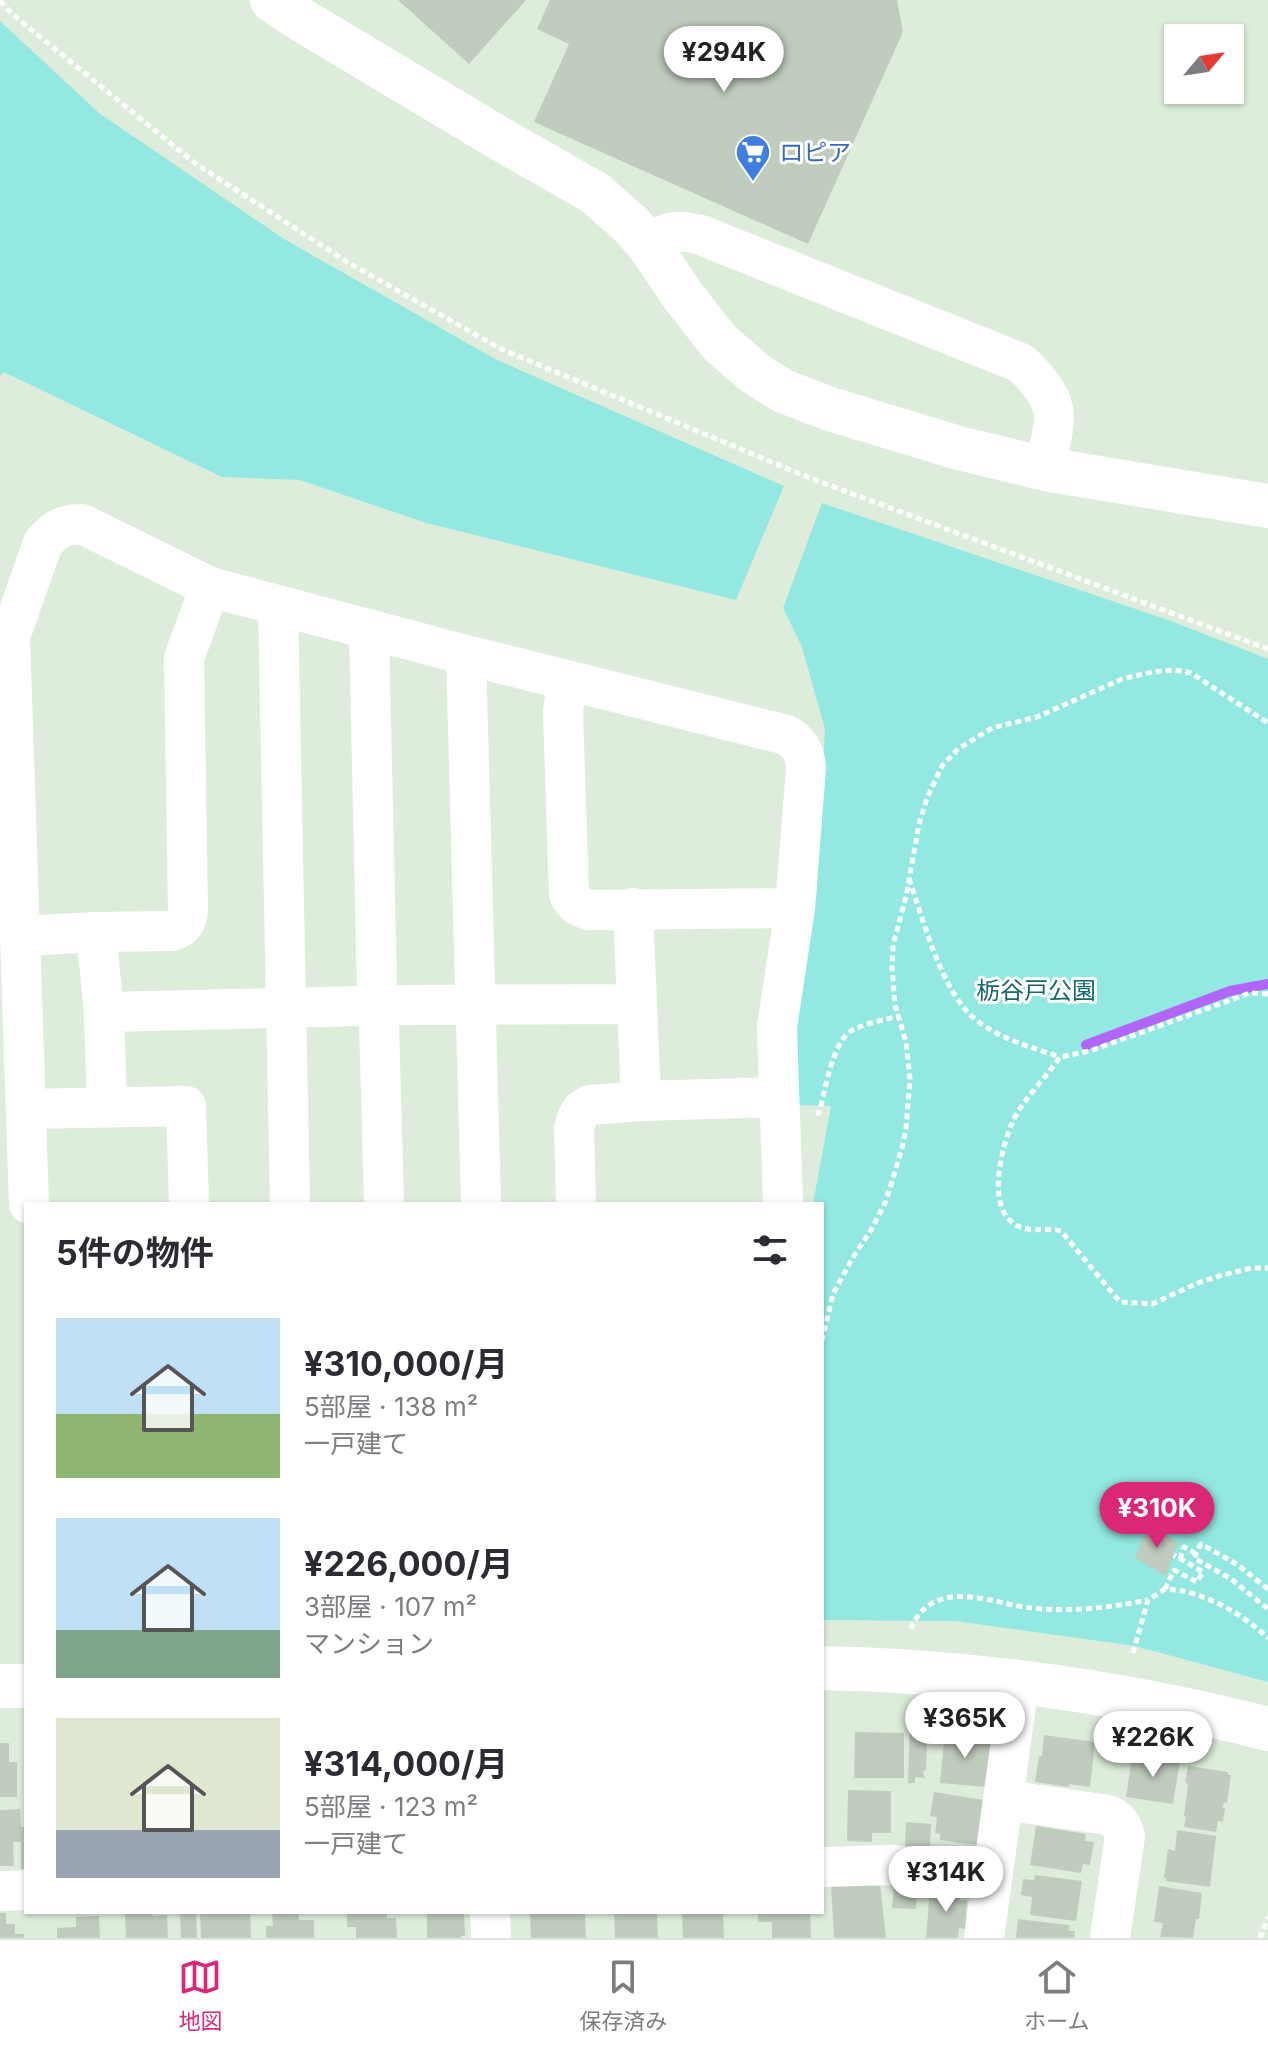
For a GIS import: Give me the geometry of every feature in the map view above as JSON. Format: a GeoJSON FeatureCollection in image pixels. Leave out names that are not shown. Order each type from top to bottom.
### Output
{"type":"FeatureCollection","features":[{"type":"Feature","properties":{"kind":"street"},"geometry":{"type":"LineString","coordinates":[[272,0],[595,193],[648,244],[720,343],[756,374],[783,391],[830,409],[959,448],[1045,469],[1268,506]]}},
{"type":"Feature","properties":{"kind":"street"},"geometry":{"type":"LineString","coordinates":[[648,244],[666,233],[684,231],[701,235],[1021,363],[1049,398],[1054,417],[1045,469]]}},
{"type":"Feature","properties":{"kind":"street"},"geometry":{"type":"LineString","coordinates":[[29,1202],[10,637],[43,543],[53,531],[68,524],[82,524],[210,587],[787,735],[798,742],[805,755],[806,768],[795,908],[777,1027],[783,1202]]}},
{"type":"Feature","properties":{"kind":"street"},"geometry":{"type":"LineString","coordinates":[[21,936],[172,931],[181,928],[187,921],[184,658],[210,587]]}},
{"type":"Feature","properties":{"kind":"street"},"geometry":{"type":"LineString","coordinates":[[278,605],[290,1202]]}},
{"type":"Feature","properties":{"kind":"street"},"geometry":{"type":"LineString","coordinates":[[369,630],[384,1202]]}},
{"type":"Feature","properties":{"kind":"street"},"geometry":{"type":"LineString","coordinates":[[466,655],[481,1202]]}},
{"type":"Feature","properties":{"kind":"street"},"geometry":{"type":"LineString","coordinates":[[567,681],[563,712],[569,895],[573,902],[589,910],[795,908]]}},
{"type":"Feature","properties":{"kind":"street"},"geometry":{"type":"LineString","coordinates":[[633,908],[641,1101]]}},
{"type":"Feature","properties":{"kind":"street"},"geometry":{"type":"LineString","coordinates":[[96,932],[104,1012],[107,1107]]}},
{"type":"Feature","properties":{"kind":"street"},"geometry":{"type":"LineString","coordinates":[[104,1012],[287,1006],[637,1004]]}},
{"type":"Feature","properties":{"kind":"street"},"geometry":{"type":"LineString","coordinates":[[576,1202],[574,1128],[582,1110],[590,1105],[779,1097]]}},
{"type":"Feature","properties":{"kind":"street"},"geometry":{"type":"LineString","coordinates":[[26,1109],[186,1106],[189,1202]]}},
{"type":"Feature","properties":{"kind":"street"},"geometry":{"type":"LineString","coordinates":[[824,1668],[892,1671],[1103,1693],[1268,1729]]}},
{"type":"Feature","properties":{"kind":"street"},"geometry":{"type":"LineString","coordinates":[[984,1938],[1019,1683]]}},
{"type":"Feature","properties":{"kind":"street"},"geometry":{"type":"LineString","coordinates":[[0,1686],[24,1686]]}},
{"type":"Feature","properties":{"kind":"street"},"geometry":{"type":"LineString","coordinates":[[1004,1800],[1108,1815],[1122,1826],[1125,1836],[1110,1938]]}},
{"type":"Feature","properties":{"kind":"street"},"geometry":{"type":"LineString","coordinates":[[824,1867],[895,1865],[992,1877]]}},
{"type":"Feature","properties":{"kind":"street"},"geometry":{"type":"LineString","coordinates":[[0,1891],[24,1890]]}},
{"type":"Feature","properties":{"kind":"street"},"geometry":{"type":"LineString","coordinates":[[490,1914],[491,1938]]}},
{"type":"Feature","properties":{"kind":"path"},"geometry":{"type":"LineString","coordinates":[[0,1],[196,164],[349,263],[501,349],[810,478],[1268,649]]}},
{"type":"Feature","properties":{"kind":"path"},"geometry":{"type":"LineString","coordinates":[[824,1332],[833,1294],[886,1201],[902,1148],[910,1079],[906,1042],[895,1005],[893,945],[906,897],[919,824],[942,766],[958,749],[992,728],[1052,711],[1122,679],[1152,672],[1174,670],[1191,673],[1268,723]]}},
{"type":"Feature","properties":{"kind":"path"},"geometry":{"type":"LineString","coordinates":[[909,878],[944,975],[956,999],[975,1019],[1003,1037],[1060,1057],[1090,1051],[1250,993],[1268,994]]}},
{"type":"Feature","properties":{"kind":"path"},"geometry":{"type":"LineString","coordinates":[[819,1113],[839,1044],[849,1032],[899,1016]]}},
{"type":"Feature","properties":{"kind":"path"},"geometry":{"type":"LineString","coordinates":[[1060,1057],[1013,1122],[1000,1163],[998,1182],[1000,1202],[1006,1217],[1018,1226],[1034,1231],[1061,1231],[1120,1302],[1152,1304],[1219,1276],[1251,1268],[1268,1268]]}},
{"type":"Feature","properties":{"kind":"path"},"geometry":{"type":"LineString","coordinates":[[1268,1589],[1238,1565],[1201,1544],[1194,1558],[1231,1579],[1268,1609]]}},
{"type":"Feature","properties":{"kind":"path"},"geometry":{"type":"LineString","coordinates":[[911,1629],[922,1610],[941,1599],[957,1596],[1031,1608],[1066,1610],[1097,1609],[1148,1600],[1165,1589],[1174,1570],[1197,1582],[1203,1572],[1177,1557],[1184,1547],[1196,1554]]}},
{"type":"Feature","properties":{"kind":"path"},"geometry":{"type":"LineString","coordinates":[[1165,1589],[1191,1592],[1218,1604],[1253,1624],[1268,1638]]}},
{"type":"Feature","properties":{"kind":"path"},"geometry":{"type":"LineString","coordinates":[[1133,1653],[1148,1600]]}},
{"type":"Feature","properties":{"kind":"path"},"geometry":{"type":"LineString","coordinates":[[1260,1938],[1268,1917]]}},
{"type":"Feature","properties":{"kind":"green space"},"geometry":{"type":"Polygon","coordinates":[[[0,21],[99,113],[284,239],[495,359],[784,486],[736,600],[426,523],[300,480],[222,477],[4,372],[0,376],[0,21]]]}},
{"type":"Feature","properties":{"kind":"green space","name":"栃谷戸公園"},"geometry":{"type":"Polygon","coordinates":[[[822,503],[1171,621],[1268,659],[1268,1682],[1135,1646],[955,1621],[824,1620],[824,1202],[813,1202],[831,1106],[796,1105],[794,1030],[817,889],[825,729],[802,647],[783,608],[822,503]]]}},
{"type":"Feature","properties":{"kind":"building"},"geometry":{"type":"Polygon","coordinates":[[[398,0],[526,0],[469,64],[398,0]]]}},
{"type":"Feature","properties":{"kind":"building","name":"ロピア"},"geometry":{"type":"Polygon","coordinates":[[[550,0],[897,0],[903,32],[808,244],[534,122],[569,44],[537,29],[550,0]]]}},
{"type":"Feature","properties":{"kind":"building"},"geometry":{"type":"Polygon","coordinates":[[[1149,1523],[1178,1543],[1166,1576],[1135,1558],[1149,1523]]]}},
{"type":"Feature","properties":{"kind":"building"},"geometry":{"type":"Polygon","coordinates":[[[910,1723],[925,1724],[924,1743],[927,1743],[925,1778],[915,1777],[915,1783],[908,1783],[910,1723]]]}},
{"type":"Feature","properties":{"kind":"building"},"geometry":{"type":"Polygon","coordinates":[[[855,1732],[904,1733],[904,1778],[854,1778],[855,1732]]]}},
{"type":"Feature","properties":{"kind":"building"},"geometry":{"type":"Polygon","coordinates":[[[945,1732],[991,1737],[986,1787],[940,1783],[945,1732]]]}},
{"type":"Feature","properties":{"kind":"building"},"geometry":{"type":"Polygon","coordinates":[[[1044,1735],[1095,1742],[1090,1787],[1035,1782],[1044,1735]]]}},
{"type":"Feature","properties":{"kind":"building"},"geometry":{"type":"Polygon","coordinates":[[[0,1743],[9,1743],[9,1762],[17,1762],[17,1797],[0,1797],[0,1743]]]}},
{"type":"Feature","properties":{"kind":"building"},"geometry":{"type":"Polygon","coordinates":[[[1132,1757],[1180,1761],[1173,1804],[1126,1797],[1132,1757]]]}},
{"type":"Feature","properties":{"kind":"building"},"geometry":{"type":"Polygon","coordinates":[[[1188,1766],[1231,1775],[1227,1803],[1224,1802],[1222,1807],[1225,1808],[1223,1822],[1218,1821],[1216,1832],[1184,1827],[1188,1766]]]}},
{"type":"Feature","properties":{"kind":"building"},"geometry":{"type":"Polygon","coordinates":[[[848,1790],[891,1791],[891,1833],[872,1833],[872,1842],[847,1841],[848,1790]]]}},
{"type":"Feature","properties":{"kind":"building"},"geometry":{"type":"Polygon","coordinates":[[[934,1792],[984,1800],[977,1845],[940,1840],[940,1834],[935,1833],[937,1817],[930,1816],[934,1792]]]}},
{"type":"Feature","properties":{"kind":"building"},"geometry":{"type":"Polygon","coordinates":[[[20,1809],[21,1827],[24,1827],[24,1869],[21,1869],[21,1842],[13,1842],[14,1866],[0,1866],[0,1810],[20,1809]]]}},
{"type":"Feature","properties":{"kind":"building"},"geometry":{"type":"Polygon","coordinates":[[[906,1822],[931,1824],[930,1849],[905,1848],[906,1822]]]}},
{"type":"Feature","properties":{"kind":"building"},"geometry":{"type":"Polygon","coordinates":[[[1036,1826],[1086,1834],[1085,1841],[1094,1842],[1090,1865],[1083,1864],[1081,1873],[1030,1865],[1036,1826]]]}},
{"type":"Feature","properties":{"kind":"building"},"geometry":{"type":"Polygon","coordinates":[[[1177,1830],[1216,1836],[1210,1887],[1166,1881],[1164,1878],[1168,1849],[1175,1851],[1177,1830]]]}},
{"type":"Feature","properties":{"kind":"building"},"geometry":{"type":"Polygon","coordinates":[[[1035,1875],[1082,1881],[1076,1921],[1030,1915],[1032,1897],[1021,1895],[1023,1879],[1034,1880],[1035,1875]]]}},
{"type":"Feature","properties":{"kind":"building"},"geometry":{"type":"Polygon","coordinates":[[[880,1884],[886,1938],[834,1938],[831,1886],[880,1884]]]}},
{"type":"Feature","properties":{"kind":"building"},"geometry":{"type":"Polygon","coordinates":[[[894,1884],[917,1885],[916,1909],[892,1908],[894,1884]]]}},
{"type":"Feature","properties":{"kind":"building"},"geometry":{"type":"Polygon","coordinates":[[[1159,1886],[1202,1893],[1193,1938],[1160,1937],[1163,1923],[1154,1922],[1159,1886]]]}},
{"type":"Feature","properties":{"kind":"building"},"geometry":{"type":"Polygon","coordinates":[[[930,1889],[960,1891],[959,1900],[967,1901],[965,1929],[959,1928],[958,1938],[926,1938],[930,1889]]]}},
{"type":"Feature","properties":{"kind":"building"},"geometry":{"type":"Polygon","coordinates":[[[0,1913],[6,1913],[6,1924],[15,1924],[15,1934],[24,1934],[24,1938],[0,1938],[0,1913]]]}},
{"type":"Feature","properties":{"kind":"building"},"geometry":{"type":"Polygon","coordinates":[[[125,1914],[167,1915],[168,1938],[126,1938],[125,1914]]]}},
{"type":"Feature","properties":{"kind":"building"},"geometry":{"type":"Polygon","coordinates":[[[180,1914],[196,1914],[197,1938],[181,1938],[180,1914]]]}},
{"type":"Feature","properties":{"kind":"building"},"geometry":{"type":"Polygon","coordinates":[[[200,1914],[250,1914],[251,1938],[201,1938],[200,1914]]]}},
{"type":"Feature","properties":{"kind":"building"},"geometry":{"type":"Polygon","coordinates":[[[272,1914],[298,1914],[299,1920],[314,1920],[314,1938],[266,1938],[266,1926],[273,1926],[272,1914]]]}},
{"type":"Feature","properties":{"kind":"building"},"geometry":{"type":"Polygon","coordinates":[[[347,1914],[387,1914],[387,1918],[396,1918],[397,1938],[356,1938],[356,1927],[347,1927],[347,1914]]]}},
{"type":"Feature","properties":{"kind":"building"},"geometry":{"type":"Polygon","coordinates":[[[427,1914],[464,1914],[465,1936],[427,1938],[427,1914]]]}},
{"type":"Feature","properties":{"kind":"building"},"geometry":{"type":"Polygon","coordinates":[[[530,1914],[585,1914],[586,1938],[531,1938],[530,1914]]]}},
{"type":"Feature","properties":{"kind":"building"},"geometry":{"type":"Polygon","coordinates":[[[614,1914],[657,1914],[658,1938],[615,1938],[614,1914]]]}},
{"type":"Feature","properties":{"kind":"building"},"geometry":{"type":"Polygon","coordinates":[[[682,1914],[723,1914],[724,1938],[683,1938],[682,1914]]]}},
{"type":"Feature","properties":{"kind":"building"},"geometry":{"type":"Polygon","coordinates":[[[758,1914],[810,1914],[811,1938],[772,1938],[772,1922],[758,1922],[758,1914]]]}},
{"type":"Feature","properties":{"kind":"building"},"geometry":{"type":"Polygon","coordinates":[[[99,1916],[100,1938],[57,1938],[57,1928],[76,1927],[76,1917],[99,1916]]]}},
{"type":"Feature","properties":{"kind":"building"},"geometry":{"type":"Polygon","coordinates":[[[1018,1919],[1069,1925],[1069,1931],[1075,1931],[1074,1938],[1016,1938],[1018,1919]]]}},
{"type":"Feature","properties":{"kind":"waterway"},"geometry":{"type":"LineString","coordinates":[[1086,1045],[1230,991],[1268,984]]}},
{"type":"Feature","properties":{"kind":"place","name":"ロピア"},"geometry":{"type":"Point","coordinates":[753,183]}}]}
